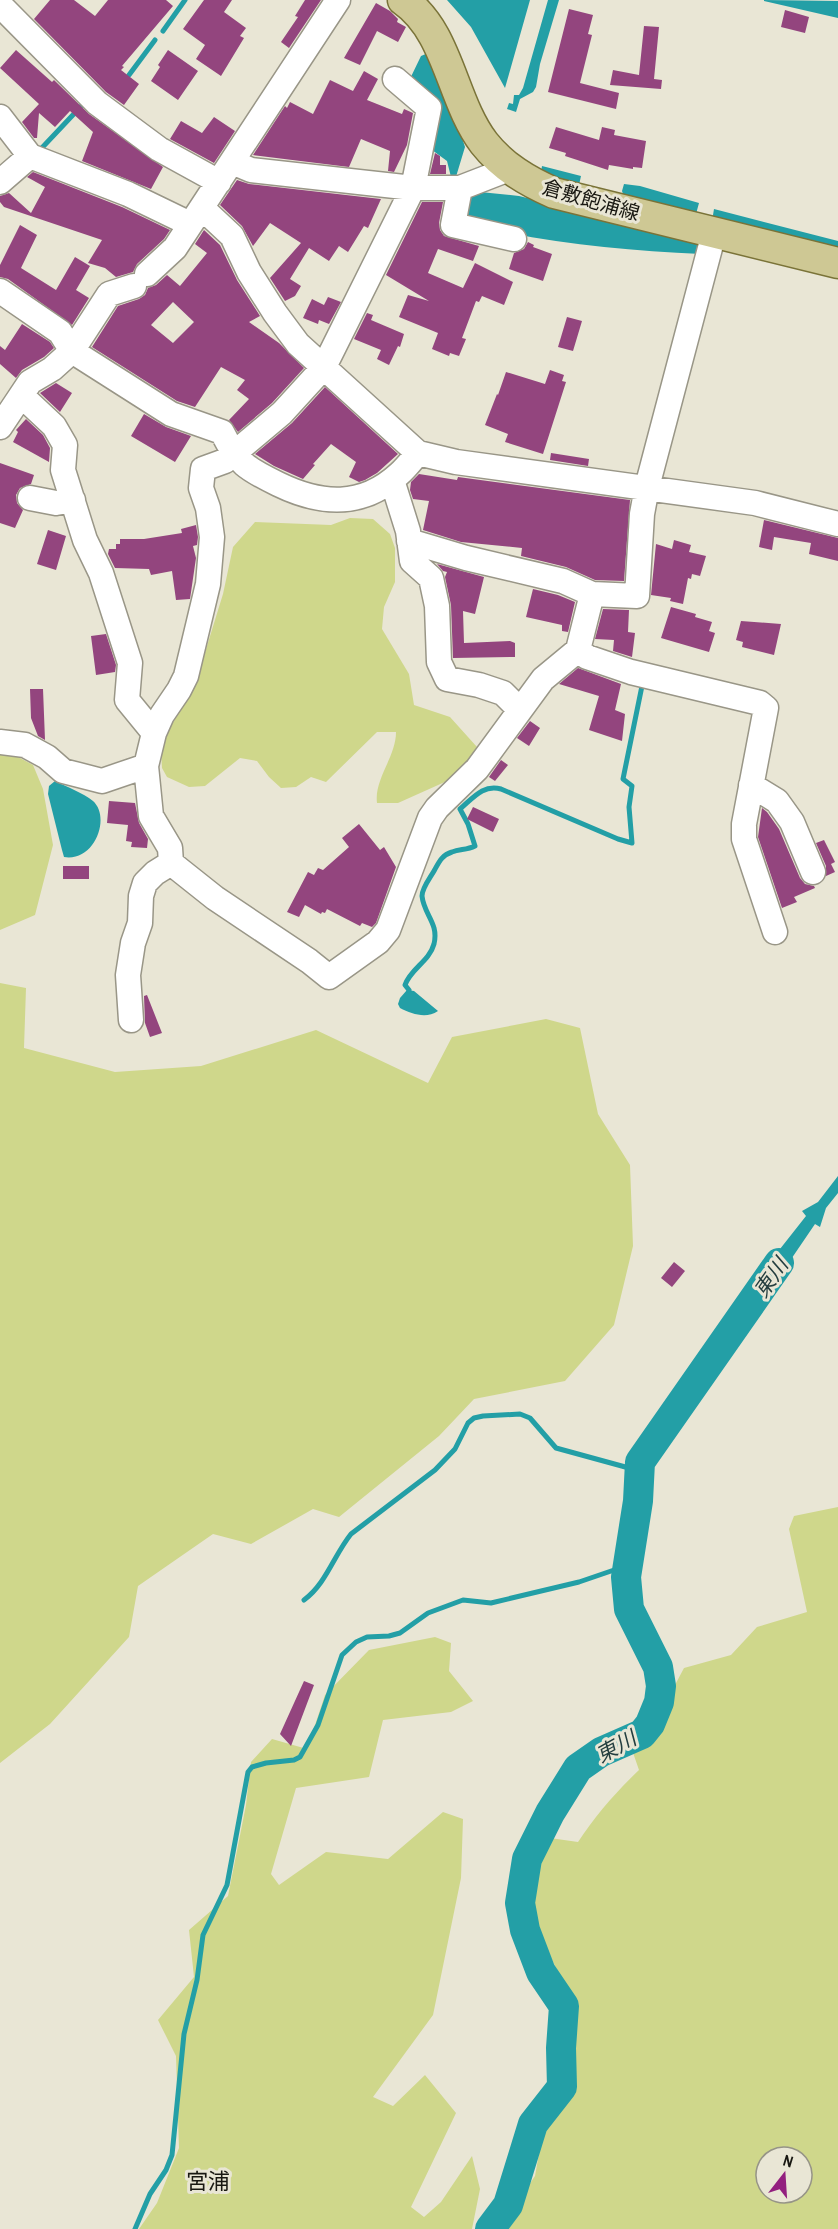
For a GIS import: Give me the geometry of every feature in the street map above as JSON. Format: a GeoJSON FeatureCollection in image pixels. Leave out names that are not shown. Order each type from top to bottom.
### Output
{"type":"FeatureCollection","features":[{"type":"Feature","properties":{"kind":"main road","name":"倉敷飽浦線"},"geometry":{"type":"LineString","coordinates":[[403,0],[423,18],[439,48],[469,118],[484,143],[509,169],[530,182],[554,193],[838,263]]}},
{"type":"Feature","properties":{"kind":"street"},"geometry":{"type":"LineString","coordinates":[[0,427],[16,391],[52,369],[72,351],[109,294],[141,280],[175,248],[338,0]]}},
{"type":"Feature","properties":{"kind":"street"},"geometry":{"type":"LineString","coordinates":[[6,6],[97,103],[159,149],[226,172],[251,170],[413,188],[460,188],[509,169]]}},
{"type":"Feature","properties":{"kind":"street"},"geometry":{"type":"LineString","coordinates":[[395,79],[429,108],[413,188],[324,367],[282,413],[225,461],[203,469],[201,488],[208,508],[212,537],[208,584],[186,676],[180,690],[162,715],[154,733],[146,766],[151,816],[170,848],[171,863],[215,898],[329,976],[378,942],[388,930],[430,818],[437,808],[477,769],[543,679],[578,650],[592,594]]}},
{"type":"Feature","properties":{"kind":"street"},"geometry":{"type":"LineString","coordinates":[[0,117],[30,156],[128,194],[196,216],[232,236],[249,272],[298,344],[418,453],[456,462],[755,502],[838,524]]}},
{"type":"Feature","properties":{"kind":"street"},"geometry":{"type":"LineString","coordinates":[[0,182],[30,156]]}},
{"type":"Feature","properties":{"kind":"street"},"geometry":{"type":"LineString","coordinates":[[460,188],[453,225],[514,239]]}},
{"type":"Feature","properties":{"kind":"street"},"geometry":{"type":"LineString","coordinates":[[410,541],[466,558],[562,581],[592,594],[637,596],[646,487],[714,233]]}},
{"type":"Feature","properties":{"kind":"street"},"geometry":{"type":"LineString","coordinates":[[0,291],[60,332],[72,351],[171,414],[222,432],[233,454],[251,471],[294,492],[319,500],[346,500],[374,492],[399,475],[418,453]]}},
{"type":"Feature","properties":{"kind":"street"},"geometry":{"type":"LineString","coordinates":[[16,391],[54,426],[64,445],[63,470],[85,540],[101,573],[130,663],[127,700],[154,733]]}},
{"type":"Feature","properties":{"kind":"street"},"geometry":{"type":"LineString","coordinates":[[392,480],[410,541],[412,561],[431,578],[437,606],[439,662],[447,679],[479,685],[503,693],[520,710]]}},
{"type":"Feature","properties":{"kind":"street"},"geometry":{"type":"LineString","coordinates":[[30,498],[56,503],[73,500]]}},
{"type":"Feature","properties":{"kind":"street"},"geometry":{"type":"LineString","coordinates":[[578,650],[587,657],[631,672],[760,703],[766,708],[744,824],[744,839],[775,932]]}},
{"type":"Feature","properties":{"kind":"street"},"geometry":{"type":"LineString","coordinates":[[0,742],[25,745],[46,757],[63,771],[102,781],[146,766]]}},
{"type":"Feature","properties":{"kind":"street"},"geometry":{"type":"LineString","coordinates":[[751,785],[777,801],[792,822],[813,872]]}},
{"type":"Feature","properties":{"kind":"street"},"geometry":{"type":"LineString","coordinates":[[131,1020],[128,975],[133,943],[140,923],[141,896],[145,883],[155,873],[171,863]]}},
{"type":"Feature","properties":{"kind":"green space"},"geometry":{"type":"Polygon","coordinates":[[[350,518],[373,519],[390,534],[395,548],[395,582],[384,607],[382,629],[409,674],[414,705],[450,717],[477,747],[456,777],[398,803],[377,803],[379,785],[393,750],[396,732],[377,732],[326,782],[311,777],[296,787],[281,788],[257,761],[240,758],[205,786],[189,787],[167,777],[162,768],[161,751],[168,731],[195,685],[223,594],[233,547],[255,522],[331,525],[350,518]]]}},
{"type":"Feature","properties":{"kind":"green space"},"geometry":{"type":"Polygon","coordinates":[[[5,750],[33,765],[43,789],[53,845],[35,915],[0,930],[0,752],[5,750]]]}},
{"type":"Feature","properties":{"kind":"green space"},"geometry":{"type":"Polygon","coordinates":[[[0,983],[26,988],[24,1048],[115,1072],[201,1066],[316,1030],[428,1083],[452,1037],[546,1019],[580,1028],[598,1114],[630,1165],[633,1246],[614,1325],[565,1381],[474,1399],[439,1436],[339,1517],[313,1509],[251,1544],[213,1534],[138,1586],[129,1637],[50,1724],[0,1763],[0,983]]]}},
{"type":"Feature","properties":{"kind":"green space"},"geometry":{"type":"Polygon","coordinates":[[[838,1507],[838,2229],[499,2229],[535,2176],[544,2125],[570,2092],[572,2000],[536,1928],[530,1891],[550,1838],[578,1842],[606,1804],[639,1770],[630,1744],[648,1736],[684,1668],[731,1655],[757,1627],[807,1612],[789,1529],[794,1516],[838,1507]]]}},
{"type":"Feature","properties":{"kind":"green space"},"geometry":{"type":"Polygon","coordinates":[[[435,1637],[451,1643],[449,1671],[473,1701],[451,1712],[383,1720],[369,1777],[296,1788],[271,1874],[279,1885],[326,1852],[388,1859],[443,1812],[463,1819],[461,1878],[433,2015],[373,2097],[393,2106],[425,2075],[456,2113],[411,2207],[424,2217],[441,2202],[472,2156],[480,2189],[472,2229],[139,2229],[157,2203],[179,2148],[176,2056],[158,2020],[194,1977],[189,1930],[228,1896],[246,1805],[251,1762],[272,1739],[307,1749],[325,1695],[369,1650],[435,1637]]]}},
{"type":"Feature","properties":{"kind":"water"},"geometry":{"type":"Polygon","coordinates":[[[447,0],[530,0],[505,88],[471,27],[447,0]]]}},
{"type":"Feature","properties":{"kind":"water"},"geometry":{"type":"Polygon","coordinates":[[[548,0],[559,0],[540,64],[536,87],[533,92],[520,99],[516,112],[507,109],[509,103],[513,104],[514,95],[519,95],[523,88],[548,0]]]}},
{"type":"Feature","properties":{"kind":"water"},"geometry":{"type":"Polygon","coordinates":[[[764,1],[838,1],[838,18],[764,1]]]}},
{"type":"Feature","properties":{"kind":"water"},"geometry":{"type":"Polygon","coordinates":[[[428,53],[451,104],[465,147],[455,180],[452,181],[447,161],[428,147],[407,85],[421,56],[428,53]]]}},
{"type":"Feature","properties":{"kind":"water"},"geometry":{"type":"Polygon","coordinates":[[[542,166],[581,176],[579,185],[541,172],[542,166]]]}},
{"type":"Feature","properties":{"kind":"water"},"geometry":{"type":"Polygon","coordinates":[[[624,184],[640,186],[699,203],[696,214],[624,197],[622,191],[624,184]]]}},
{"type":"Feature","properties":{"kind":"water"},"geometry":{"type":"Polygon","coordinates":[[[480,192],[519,196],[699,240],[701,254],[583,245],[524,236],[466,223],[464,197],[480,192]]]}},
{"type":"Feature","properties":{"kind":"water"},"geometry":{"type":"Polygon","coordinates":[[[714,209],[838,241],[838,249],[712,221],[714,209]]]}},
{"type":"Feature","properties":{"kind":"water"},"geometry":{"type":"Polygon","coordinates":[[[55,781],[89,798],[98,808],[100,827],[97,837],[92,846],[75,857],[64,857],[62,850],[48,794],[49,786],[55,781]]]}},
{"type":"Feature","properties":{"kind":"water"},"geometry":{"type":"Polygon","coordinates":[[[407,990],[414,991],[438,1011],[424,1015],[414,1014],[400,1008],[398,1004],[400,998],[407,990]]]}},
{"type":"Feature","properties":{"kind":"water"},"geometry":{"type":"Polygon","coordinates":[[[838,1176],[838,1193],[826,1208],[820,1227],[815,1224],[764,1299],[751,1294],[780,1249],[806,1216],[802,1211],[818,1202],[838,1176]]]}},
{"type":"Feature","properties":{"kind":"building"},"geometry":{"type":"Polygon","coordinates":[[[50,0],[74,0],[95,16],[108,0],[166,0],[173,6],[122,66],[124,67],[121,70],[139,84],[124,105],[106,92],[34,19],[50,0]]]}},
{"type":"Feature","properties":{"kind":"building"},"geometry":{"type":"Polygon","coordinates":[[[204,0],[232,0],[224,12],[246,28],[240,36],[244,38],[221,76],[196,59],[205,45],[183,29],[204,0]]]}},
{"type":"Feature","properties":{"kind":"building"},"geometry":{"type":"Polygon","coordinates":[[[305,0],[321,0],[289,48],[281,42],[298,17],[295,16],[305,0]]]}},
{"type":"Feature","properties":{"kind":"building"},"geometry":{"type":"Polygon","coordinates":[[[376,3],[390,11],[398,19],[397,22],[406,27],[398,42],[377,31],[360,65],[344,58],[376,3]]]}},
{"type":"Feature","properties":{"kind":"building"},"geometry":{"type":"Polygon","coordinates":[[[569,9],[593,15],[588,34],[592,35],[580,83],[619,93],[616,109],[548,92],[569,9]]]}},
{"type":"Feature","properties":{"kind":"building"},"geometry":{"type":"Polygon","coordinates":[[[785,10],[809,17],[805,33],[781,27],[785,10]]]}},
{"type":"Feature","properties":{"kind":"building"},"geometry":{"type":"Polygon","coordinates":[[[644,26],[659,27],[654,79],[662,80],[661,89],[610,85],[613,70],[639,75],[644,26]]]}},
{"type":"Feature","properties":{"kind":"building"},"geometry":{"type":"Polygon","coordinates":[[[16,50],[52,82],[54,80],[89,114],[163,167],[151,189],[82,161],[93,132],[70,111],[55,127],[39,113],[37,138],[34,138],[22,122],[39,104],[0,68],[16,50]]]}},
{"type":"Feature","properties":{"kind":"building"},"geometry":{"type":"Polygon","coordinates":[[[168,50],[198,71],[178,100],[151,81],[168,50]]]}},
{"type":"Feature","properties":{"kind":"building"},"geometry":{"type":"Polygon","coordinates":[[[364,71],[378,79],[367,100],[402,114],[404,109],[413,113],[407,145],[394,172],[388,171],[390,151],[361,139],[349,167],[253,155],[285,106],[287,108],[290,102],[313,114],[330,80],[353,91],[364,71]]]}},
{"type":"Feature","properties":{"kind":"building"},"geometry":{"type":"Polygon","coordinates":[[[214,117],[235,131],[214,163],[170,139],[181,121],[202,133],[214,117]]]}},
{"type":"Feature","properties":{"kind":"building"},"geometry":{"type":"Polygon","coordinates":[[[556,127],[599,140],[602,127],[615,130],[614,135],[646,141],[642,168],[633,167],[633,169],[609,165],[608,170],[565,156],[566,153],[549,148],[556,127]]]}},
{"type":"Feature","properties":{"kind":"building"},"geometry":{"type":"Polygon","coordinates":[[[435,153],[440,156],[440,165],[446,165],[446,174],[430,174],[435,153]]]}},
{"type":"Feature","properties":{"kind":"building"},"geometry":{"type":"Polygon","coordinates":[[[33,172],[122,207],[170,230],[164,239],[137,264],[133,272],[116,277],[105,268],[88,263],[102,240],[4,207],[0,202],[0,196],[9,193],[31,213],[45,187],[27,177],[33,172]]]}},
{"type":"Feature","properties":{"kind":"building"},"geometry":{"type":"Polygon","coordinates":[[[237,180],[249,184],[381,199],[368,228],[364,226],[348,252],[339,246],[329,261],[309,248],[290,279],[301,286],[295,296],[285,301],[270,278],[301,243],[270,223],[253,246],[242,226],[220,205],[237,180]]]}},
{"type":"Feature","properties":{"kind":"building"},"geometry":{"type":"Polygon","coordinates":[[[422,202],[443,202],[439,223],[444,236],[479,246],[473,261],[438,249],[428,273],[463,288],[475,263],[513,282],[504,305],[482,296],[479,302],[476,301],[462,338],[466,339],[459,356],[450,353],[449,356],[432,349],[438,333],[399,317],[408,295],[429,301],[386,275],[422,202]]]}},
{"type":"Feature","properties":{"kind":"building"},"geometry":{"type":"Polygon","coordinates":[[[20,225],[37,235],[21,268],[56,290],[75,257],[90,266],[76,290],[89,298],[72,325],[8,279],[0,277],[0,265],[20,225]]]}},
{"type":"Feature","properties":{"kind":"building"},"geometry":{"type":"Polygon","coordinates":[[[204,230],[220,245],[237,280],[260,316],[249,322],[279,343],[304,368],[272,403],[238,432],[229,420],[249,399],[237,390],[245,380],[221,367],[195,407],[177,401],[92,347],[118,306],[139,299],[145,295],[148,288],[156,285],[167,275],[180,286],[207,253],[195,244],[204,230]],[[173,302],[151,325],[173,343],[194,322],[173,302]]]}},
{"type":"Feature","properties":{"kind":"building"},"geometry":{"type":"Polygon","coordinates":[[[528,242],[534,245],[533,247],[552,254],[543,281],[509,269],[514,253],[524,249],[528,242]]]}},
{"type":"Feature","properties":{"kind":"building"},"geometry":{"type":"Polygon","coordinates":[[[328,297],[341,302],[329,324],[319,320],[318,324],[303,318],[312,299],[324,305],[328,297]]]}},
{"type":"Feature","properties":{"kind":"building"},"geometry":{"type":"Polygon","coordinates":[[[367,313],[373,315],[371,320],[404,334],[400,347],[398,346],[389,365],[377,359],[381,350],[354,339],[367,313]]]}},
{"type":"Feature","properties":{"kind":"building"},"geometry":{"type":"Polygon","coordinates":[[[567,317],[582,321],[573,351],[558,347],[567,317]]]}},
{"type":"Feature","properties":{"kind":"building"},"geometry":{"type":"Polygon","coordinates":[[[22,324],[50,342],[54,348],[22,370],[16,378],[0,364],[0,346],[5,350],[22,324]]]}},
{"type":"Feature","properties":{"kind":"building"},"geometry":{"type":"Polygon","coordinates":[[[550,370],[564,375],[562,381],[566,382],[543,454],[505,442],[508,434],[485,425],[506,372],[545,384],[550,370]]]}},
{"type":"Feature","properties":{"kind":"building"},"geometry":{"type":"Polygon","coordinates":[[[56,383],[72,393],[60,412],[40,393],[56,383]]]}},
{"type":"Feature","properties":{"kind":"building"},"geometry":{"type":"Polygon","coordinates":[[[325,387],[398,454],[377,473],[365,480],[359,482],[349,477],[356,462],[331,444],[303,479],[274,466],[255,454],[292,423],[325,387]]]}},
{"type":"Feature","properties":{"kind":"building"},"geometry":{"type":"Polygon","coordinates":[[[144,414],[166,427],[191,436],[175,462],[131,436],[144,414]]]}},
{"type":"Feature","properties":{"kind":"building"},"geometry":{"type":"Polygon","coordinates":[[[26,419],[43,435],[50,448],[49,462],[13,442],[18,432],[16,430],[26,419]]]}},
{"type":"Feature","properties":{"kind":"building"},"geometry":{"type":"Polygon","coordinates":[[[551,453],[589,459],[588,466],[550,460],[551,453]]]}},
{"type":"Feature","properties":{"kind":"building"},"geometry":{"type":"Polygon","coordinates":[[[0,463],[34,475],[31,484],[20,488],[16,495],[17,503],[23,510],[15,528],[0,523],[0,463]]]}},
{"type":"Feature","properties":{"kind":"building"},"geometry":{"type":"Polygon","coordinates":[[[419,474],[630,500],[624,581],[595,580],[566,567],[521,556],[522,548],[461,542],[423,530],[429,501],[413,499],[410,490],[411,482],[419,474]]]}},
{"type":"Feature","properties":{"kind":"building"},"geometry":{"type":"Polygon","coordinates":[[[764,520],[838,538],[838,561],[809,554],[811,543],[774,537],[772,550],[759,547],[764,520]]]}},
{"type":"Feature","properties":{"kind":"building"},"geometry":{"type":"Polygon","coordinates":[[[196,525],[198,537],[197,545],[193,546],[196,558],[190,599],[176,600],[172,571],[151,575],[149,569],[115,568],[108,554],[109,549],[116,549],[116,544],[120,544],[120,539],[144,539],[182,533],[181,529],[196,525]]]}},
{"type":"Feature","properties":{"kind":"building"},"geometry":{"type":"Polygon","coordinates":[[[48,530],[66,536],[56,570],[37,564],[48,530]]]}},
{"type":"Feature","properties":{"kind":"building"},"geometry":{"type":"Polygon","coordinates":[[[674,540],[691,545],[689,552],[706,556],[700,576],[692,574],[691,579],[688,578],[683,604],[670,601],[671,598],[651,595],[656,544],[672,549],[674,540]]]}},
{"type":"Feature","properties":{"kind":"building"},"geometry":{"type":"Polygon","coordinates":[[[437,564],[484,577],[475,614],[463,611],[464,643],[510,641],[515,643],[515,657],[453,658],[451,605],[445,577],[447,572],[437,564]]]}},
{"type":"Feature","properties":{"kind":"building"},"geometry":{"type":"Polygon","coordinates":[[[533,589],[575,602],[568,632],[562,631],[562,625],[526,617],[533,589]]]}},
{"type":"Feature","properties":{"kind":"building"},"geometry":{"type":"Polygon","coordinates":[[[671,607],[696,614],[695,617],[712,622],[709,631],[715,633],[709,652],[661,638],[671,607]]]}},
{"type":"Feature","properties":{"kind":"building"},"geometry":{"type":"Polygon","coordinates":[[[603,609],[629,610],[628,632],[635,633],[632,657],[613,651],[614,640],[595,639],[603,609]]]}},
{"type":"Feature","properties":{"kind":"building"},"geometry":{"type":"Polygon","coordinates":[[[741,621],[781,624],[774,655],[742,647],[743,642],[736,640],[741,621]]]}},
{"type":"Feature","properties":{"kind":"building"},"geometry":{"type":"Polygon","coordinates":[[[106,634],[116,665],[115,672],[96,675],[91,636],[106,634]]]}},
{"type":"Feature","properties":{"kind":"building"},"geometry":{"type":"Polygon","coordinates":[[[578,668],[621,684],[615,710],[625,714],[622,741],[589,730],[599,696],[559,684],[578,668]]]}},
{"type":"Feature","properties":{"kind":"building"},"geometry":{"type":"Polygon","coordinates":[[[30,689],[43,689],[45,740],[38,736],[31,718],[30,689]]]}},
{"type":"Feature","properties":{"kind":"building"},"geometry":{"type":"Polygon","coordinates":[[[530,721],[540,728],[529,746],[517,738],[530,721]]]}},
{"type":"Feature","properties":{"kind":"building"},"geometry":{"type":"Polygon","coordinates":[[[501,760],[508,765],[495,781],[489,777],[501,760]]]}},
{"type":"Feature","properties":{"kind":"building"},"geometry":{"type":"Polygon","coordinates":[[[109,801],[135,803],[139,823],[148,839],[147,848],[131,847],[132,842],[126,841],[128,825],[107,823],[109,801]]]}},
{"type":"Feature","properties":{"kind":"building"},"geometry":{"type":"Polygon","coordinates":[[[473,807],[499,819],[493,832],[467,819],[473,807]]]}},
{"type":"Feature","properties":{"kind":"building"},"geometry":{"type":"Polygon","coordinates":[[[762,808],[779,829],[800,878],[805,884],[815,888],[794,897],[797,902],[782,908],[758,837],[762,808]]]}},
{"type":"Feature","properties":{"kind":"building"},"geometry":{"type":"Polygon","coordinates":[[[359,824],[380,850],[384,847],[396,867],[376,923],[372,927],[362,923],[360,926],[327,909],[321,914],[305,905],[299,917],[287,912],[308,872],[314,875],[318,868],[323,870],[349,847],[342,838],[359,824]]]}},
{"type":"Feature","properties":{"kind":"building"},"geometry":{"type":"Polygon","coordinates":[[[824,840],[835,862],[831,864],[835,872],[826,876],[826,866],[816,843],[824,840]]]}},
{"type":"Feature","properties":{"kind":"building"},"geometry":{"type":"Polygon","coordinates":[[[63,866],[89,866],[89,879],[63,879],[63,866]]]}},
{"type":"Feature","properties":{"kind":"building"},"geometry":{"type":"Polygon","coordinates":[[[147,995],[162,1033],[150,1037],[145,1023],[144,996],[147,995]]]}},
{"type":"Feature","properties":{"kind":"building"},"geometry":{"type":"Polygon","coordinates":[[[674,1262],[685,1271],[672,1287],[661,1278],[674,1262]]]}},
{"type":"Feature","properties":{"kind":"building"},"geometry":{"type":"Polygon","coordinates":[[[304,1681],[314,1685],[291,1746],[280,1734],[304,1681]]]}},
{"type":"Feature","properties":{"kind":"waterway"},"geometry":{"type":"LineString","coordinates":[[163,31],[185,0]]}},
{"type":"Feature","properties":{"kind":"waterway"},"geometry":{"type":"LineString","coordinates":[[129,75],[155,40]]}},
{"type":"Feature","properties":{"kind":"waterway"},"geometry":{"type":"LineString","coordinates":[[38,152],[87,100]]}},
{"type":"Feature","properties":{"kind":"waterway"},"geometry":{"type":"LineString","coordinates":[[409,990],[405,985],[411,974],[432,950],[435,937],[435,930],[423,903],[423,890],[443,857],[449,853],[475,846],[460,809],[479,793],[489,788],[501,789],[632,843],[629,807],[632,786],[623,779],[643,681]]}},
{"type":"Feature","properties":{"kind":"waterway","name":"東川"},"geometry":{"type":"LineString","coordinates":[[490,2229],[508,2205],[533,2124],[562,2087],[561,2048],[564,2006],[541,1972],[525,1930],[520,1903],[527,1859],[550,1813],[578,1768],[601,1752],[642,1734],[650,1724],[659,1702],[661,1686],[658,1667],[629,1609],[626,1577],[638,1501],[640,1462],[779,1263]]}},
{"type":"Feature","properties":{"kind":"waterway"},"geometry":{"type":"LineString","coordinates":[[304,1600],[324,1578],[351,1534],[435,1470],[455,1449],[468,1423],[474,1418],[520,1414],[530,1418],[556,1448],[640,1471]]}},
{"type":"Feature","properties":{"kind":"waterway"},"geometry":{"type":"LineString","coordinates":[[135,2229],[150,2194],[166,2170],[172,2155],[184,2034],[197,1980],[203,1935],[227,1885],[248,1772],[252,1767],[300,1757],[318,1725],[342,1655],[356,1642],[367,1637],[400,1633],[428,1613],[463,1600],[491,1603],[579,1582],[617,1569],[628,1561]]}},
{"type":"Feature","properties":{"kind":"district","name":"宮浦"},"geometry":{"type":"Point","coordinates":[208,2181]}}]}
